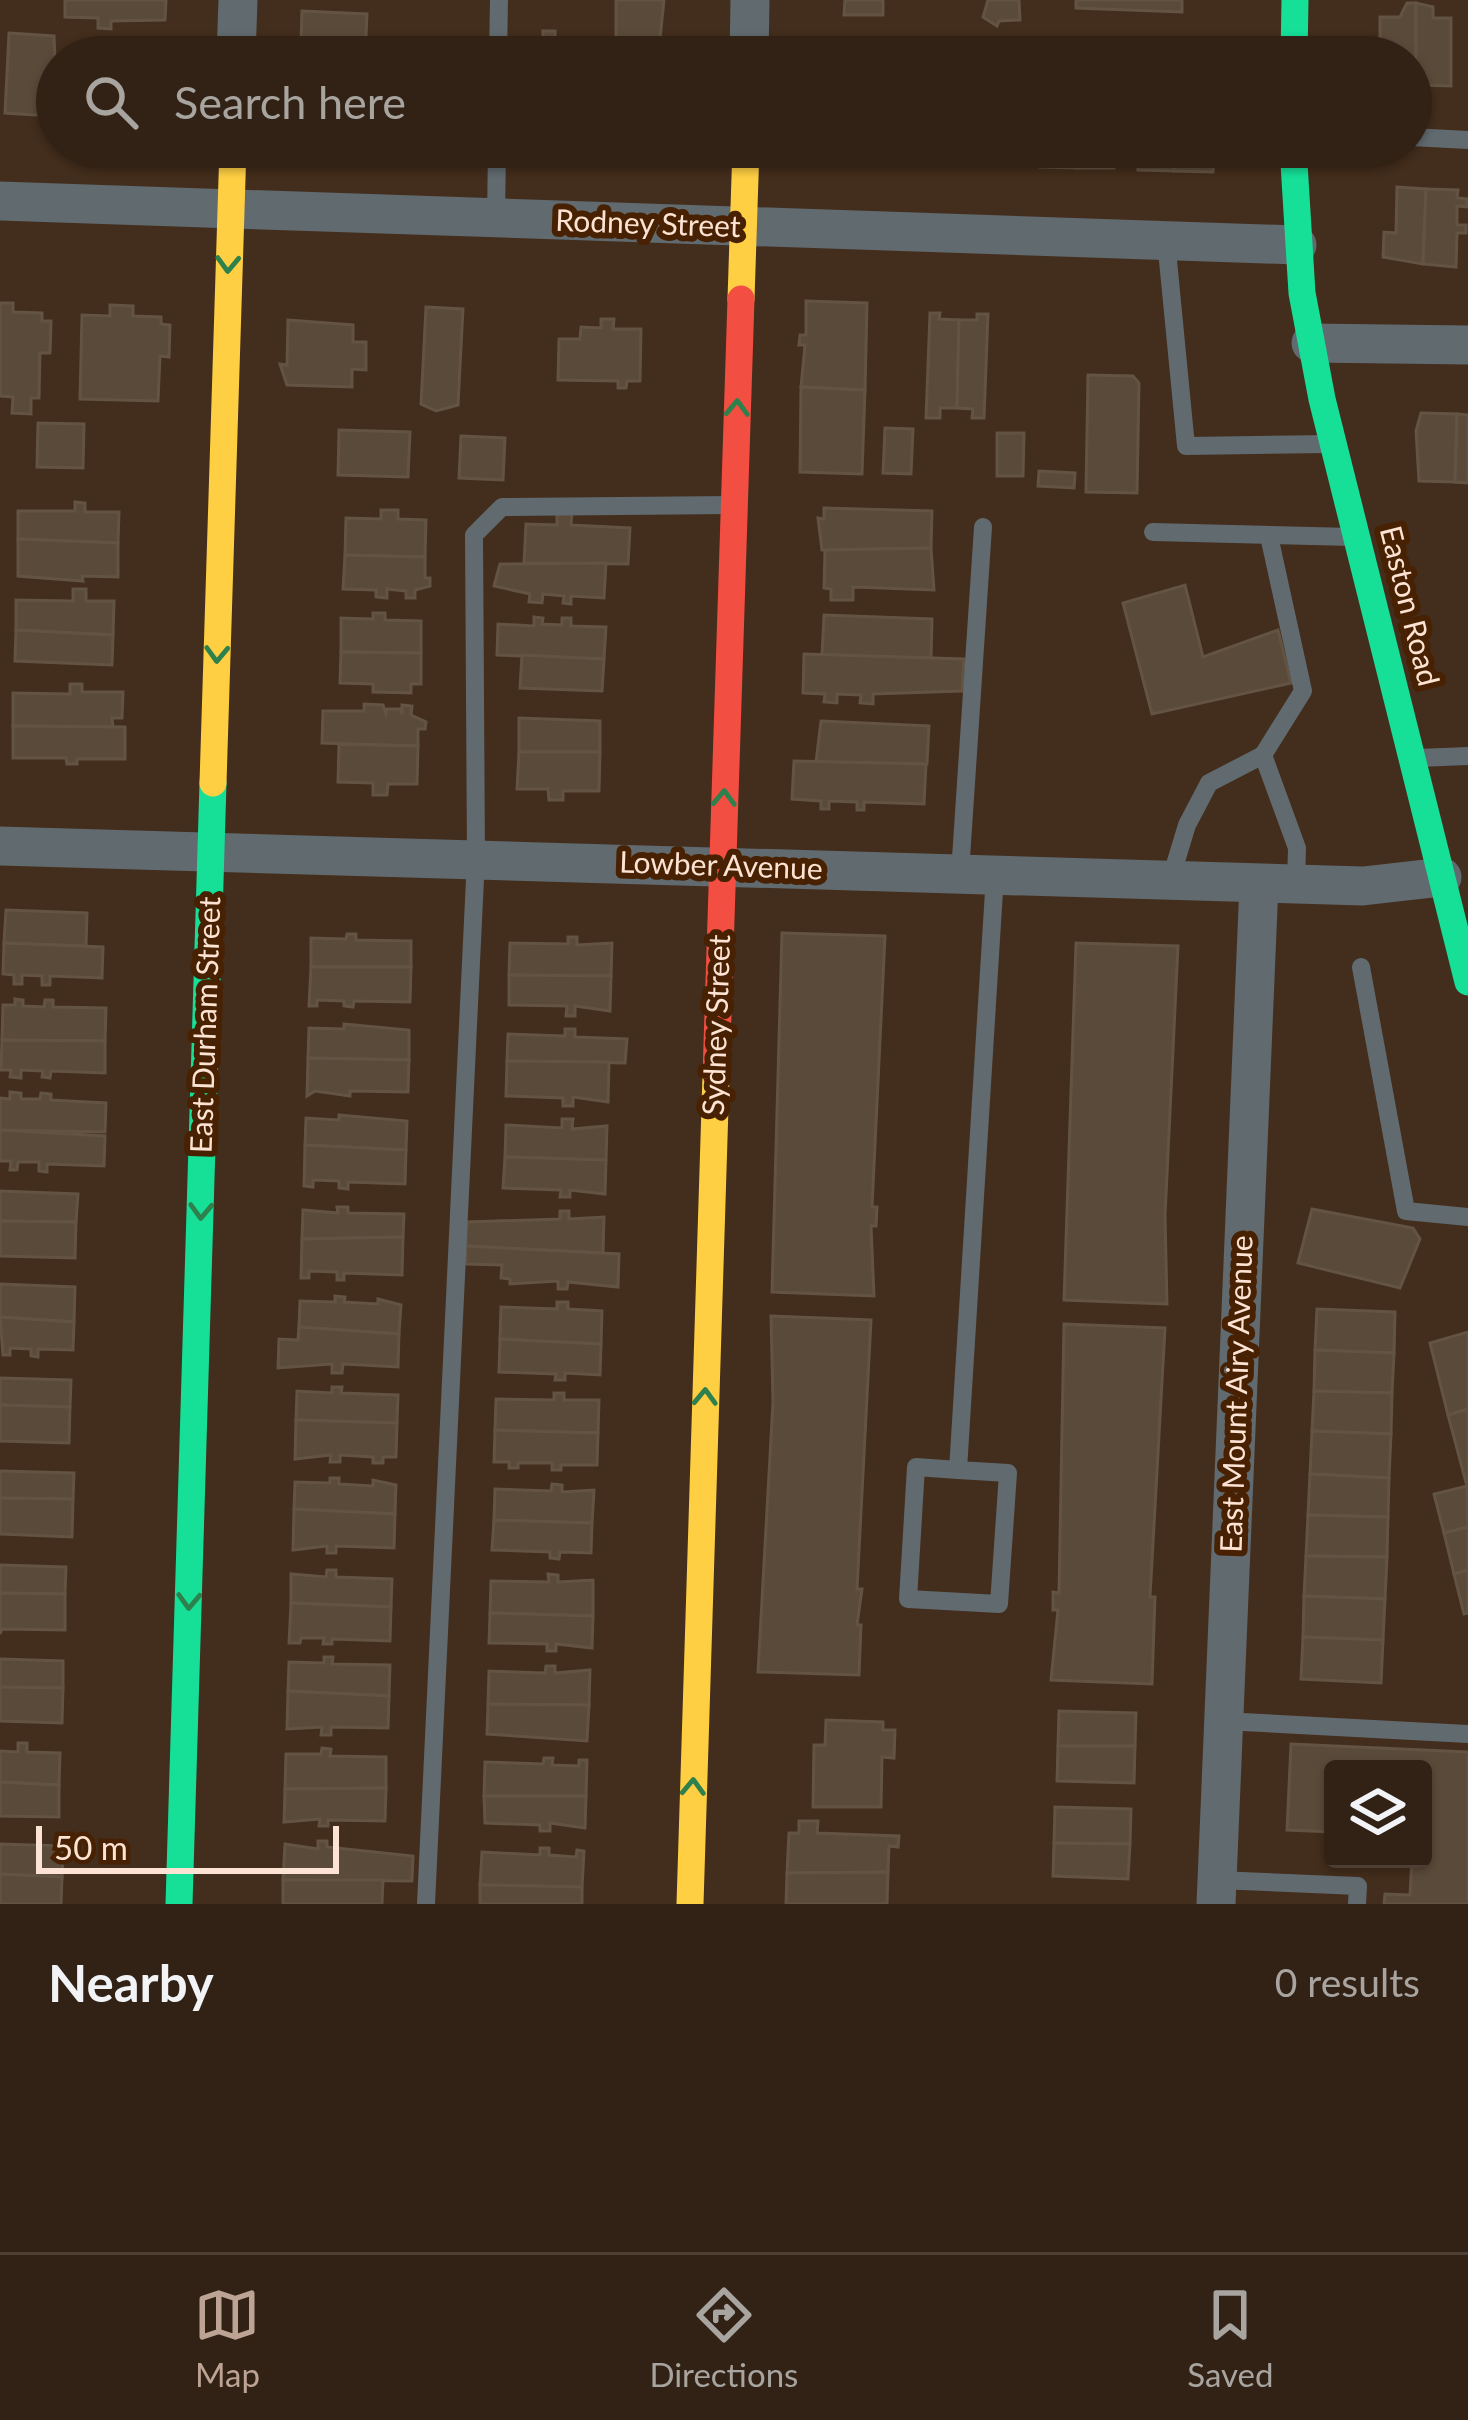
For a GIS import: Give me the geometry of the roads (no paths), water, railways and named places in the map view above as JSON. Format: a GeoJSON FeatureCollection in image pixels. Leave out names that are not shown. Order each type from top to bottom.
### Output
{"type":"FeatureCollection","features":[{"type":"Feature","properties":{"kind":"street"},"geometry":{"type":"LineString","coordinates":[[237,36],[238,0]]}},
{"type":"Feature","properties":{"kind":"street"},"geometry":{"type":"LineString","coordinates":[[749,36],[750,0]]}},
{"type":"Feature","properties":{"kind":"street"},"geometry":{"type":"LineString","coordinates":[[1294,36],[1295,0]]}},
{"type":"Feature","properties":{"kind":"street","name":"East Durham Street"},"geometry":{"type":"LineString","coordinates":[[179,1904],[232,168]]}},
{"type":"Feature","properties":{"kind":"street","name":"Sydney Street"},"geometry":{"type":"LineString","coordinates":[[690,1904],[745,168]]}},
{"type":"Feature","properties":{"kind":"street"},"geometry":{"type":"LineString","coordinates":[[1294,168],[1297,245]]}},
{"type":"Feature","properties":{"kind":"street","name":"Rodney Street"},"geometry":{"type":"LineString","coordinates":[[0,201],[1297,245]]}},
{"type":"Feature","properties":{"kind":"street","name":"Easton Road"},"geometry":{"type":"LineString","coordinates":[[1297,245],[1311,344],[1334,444],[1468,982]]}},
{"type":"Feature","properties":{"kind":"street"},"geometry":{"type":"LineString","coordinates":[[1311,344],[1468,344]]}},
{"type":"Feature","properties":{"kind":"street","name":"Lowber Avenue"},"geometry":{"type":"LineString","coordinates":[[0,846],[1278,884],[1376,886],[1442,878]]}},
{"type":"Feature","properties":{"kind":"street","name":"East Mount Airy Avenue"},"geometry":{"type":"LineString","coordinates":[[1217,1892],[1223,1721],[1278,884]]}},
{"type":"Feature","properties":{"kind":"lane"},"geometry":{"type":"LineString","coordinates":[[498,36],[499,0]]}},
{"type":"Feature","properties":{"kind":"lane"},"geometry":{"type":"LineString","coordinates":[[1432,138],[1468,140]]}},
{"type":"Feature","properties":{"kind":"lane"},"geometry":{"type":"LineString","coordinates":[[496,218],[497,168]]}},
{"type":"Feature","properties":{"kind":"lane"},"geometry":{"type":"LineString","coordinates":[[1166,240],[1186,446],[1334,444]]}},
{"type":"Feature","properties":{"kind":"lane"},"geometry":{"type":"LineString","coordinates":[[426,1904],[476,858],[474,535],[502,507],[733,506]]}},
{"type":"Feature","properties":{"kind":"lane"},"geometry":{"type":"LineString","coordinates":[[958,1470],[978,874],[983,527]]}},
{"type":"Feature","properties":{"kind":"lane"},"geometry":{"type":"LineString","coordinates":[[1153,532],[1358,537]]}},
{"type":"Feature","properties":{"kind":"lane"},"geometry":{"type":"LineString","coordinates":[[1170,880],[1187,825],[1210,783],[1263,754],[1303,691],[1269,536]]}},
{"type":"Feature","properties":{"kind":"lane"},"geometry":{"type":"LineString","coordinates":[[1263,754],[1297,848],[1278,884]]}},
{"type":"Feature","properties":{"kind":"lane"},"geometry":{"type":"LineString","coordinates":[[1414,758],[1468,756]]}},
{"type":"Feature","properties":{"kind":"lane"},"geometry":{"type":"LineString","coordinates":[[1361,967],[1406,1211],[1468,1217]]}},
{"type":"Feature","properties":{"kind":"lane"},"geometry":{"type":"LineString","coordinates":[[916,1467],[958,1470],[1008,1473],[999,1604],[908,1599],[916,1467]]}},
{"type":"Feature","properties":{"kind":"lane"},"geometry":{"type":"LineString","coordinates":[[1223,1721],[1468,1735]]}},
{"type":"Feature","properties":{"kind":"lane"},"geometry":{"type":"LineString","coordinates":[[1217,1892],[1358,1886],[1357,1904]]}}]}
